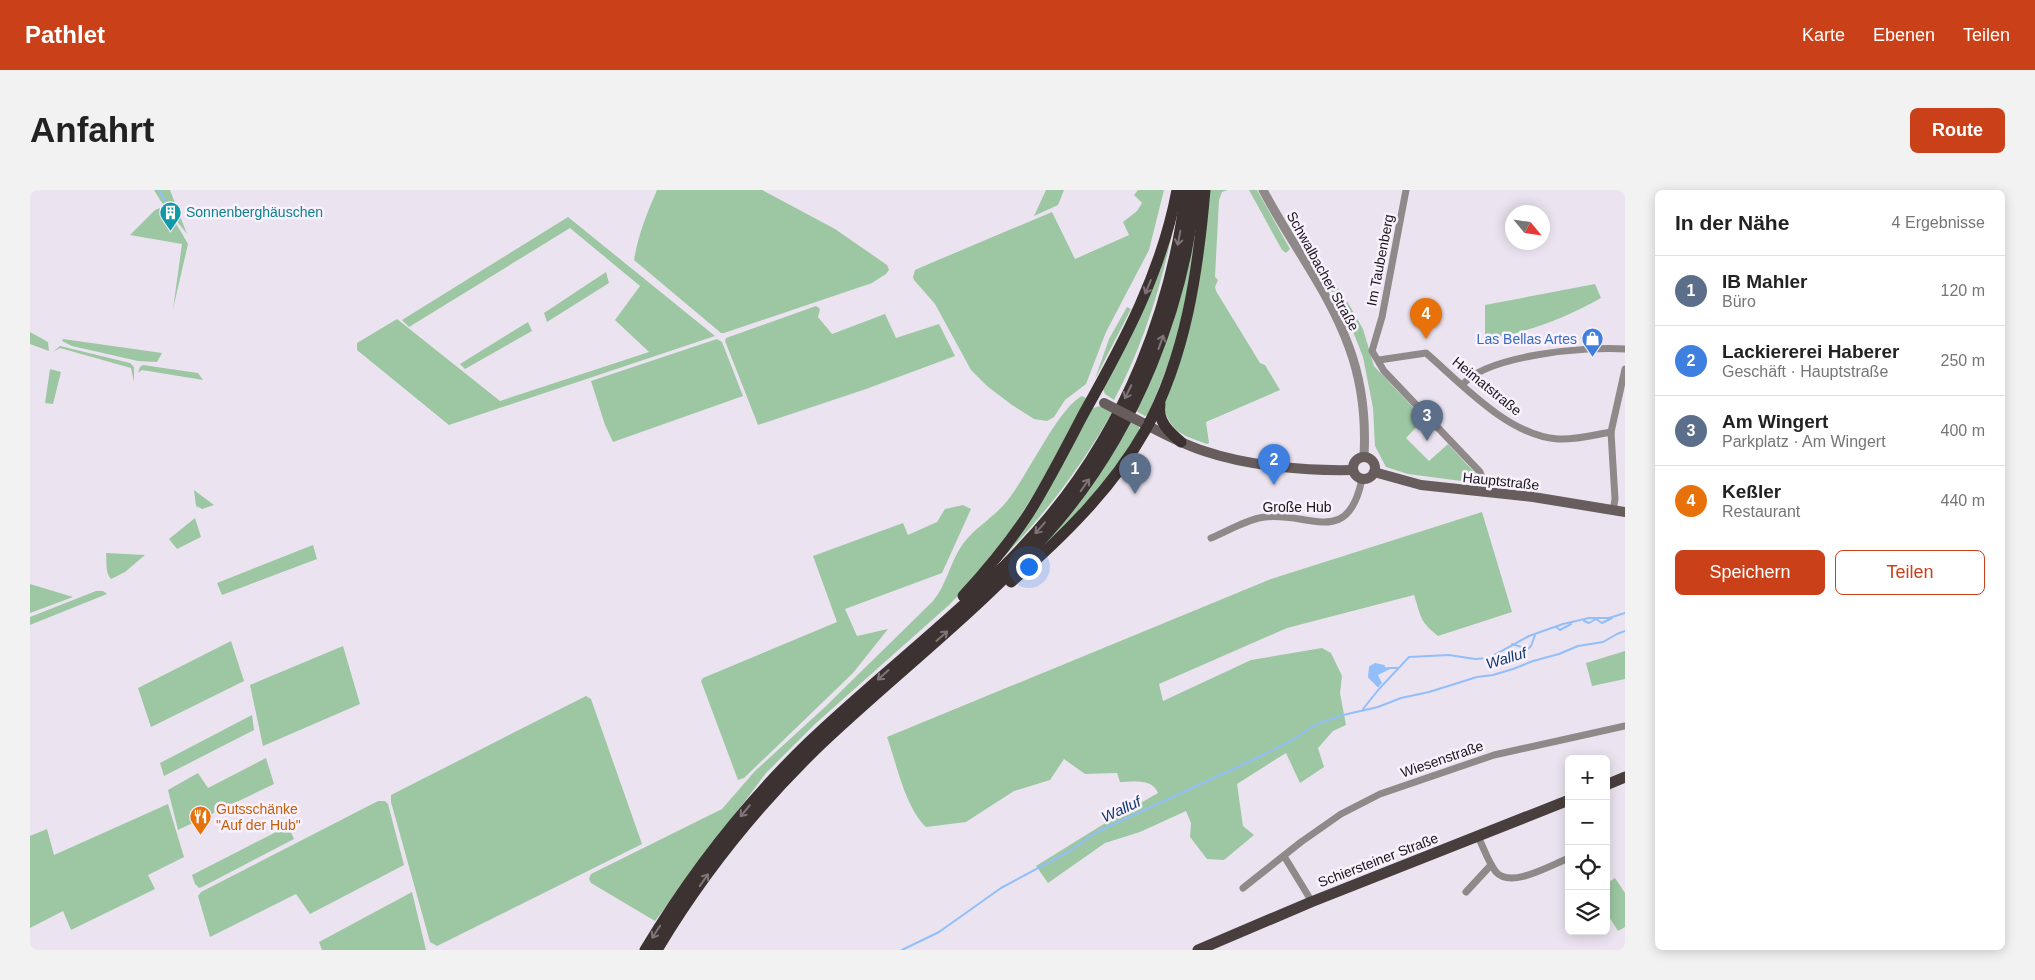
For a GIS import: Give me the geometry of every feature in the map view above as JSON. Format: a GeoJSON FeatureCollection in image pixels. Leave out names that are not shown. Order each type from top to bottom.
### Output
{"type":"FeatureCollection","features":[{"type":"Feature","properties":{"kind":"highway"},"geometry":{"type":"LineString","coordinates":[[919,643],[982,574],[1011,538],[1099,400],[1154,272],[1164,244],[1177,190]]}},
{"type":"Feature","properties":{"kind":"highway"},"geometry":{"type":"LineString","coordinates":[[657,950],[672,917],[708,856],[777,775],[808,743],[1000,570],[1026,543],[1072,486],[1112,424],[1132,383],[1156,324],[1176,253],[1186,190]]}},
{"type":"Feature","properties":{"kind":"highway"},"geometry":{"type":"LineString","coordinates":[[645,950],[796,769],[1008,575],[1059,519],[1088,481],[1122,425],[1151,366],[1168,322],[1187,249],[1196,190]]}},
{"type":"Feature","properties":{"kind":"highway"},"geometry":{"type":"LineString","coordinates":[[1181,442],[1168,431],[1161,420],[1159,408],[1185,324],[1196,272],[1205,190]]}},
{"type":"Feature","properties":{"kind":"highway"},"geometry":{"type":"LineString","coordinates":[[957,623],[998,593],[1076,521],[1116,475],[1144,424],[1161,399]]}},
{"type":"Feature","properties":{"kind":"main road"},"geometry":{"type":"LineString","coordinates":[[1099,400],[1181,442],[1222,457],[1315,469],[1352,470]]}},
{"type":"Feature","properties":{"kind":"main road"},"geometry":{"type":"LineString","coordinates":[[1364,456],[1372,460],[1375,466],[1374,472],[1369,478],[1362,479],[1356,476],[1352,470],[1355,460],[1364,456]]}},
{"type":"Feature","properties":{"kind":"main road","name":"Hauptstraße"},"geometry":{"type":"LineString","coordinates":[[1374,472],[1421,485],[1532,496],[1625,512]]}},
{"type":"Feature","properties":{"kind":"main road"},"geometry":{"type":"LineString","coordinates":[[1610,783],[1625,777]]}},
{"type":"Feature","properties":{"kind":"main road","name":"Schiersteiner Straße"},"geometry":{"type":"LineString","coordinates":[[1198,950],[1311,902],[1565,802]]}},
{"type":"Feature","properties":{"kind":"street","name":"Schwalbacher Straße"},"geometry":{"type":"LineString","coordinates":[[1263,190],[1335,314],[1350,348],[1363,402],[1364,456]]}},
{"type":"Feature","properties":{"kind":"street","name":"Im Taubenberg"},"geometry":{"type":"LineString","coordinates":[[1379,360],[1373,354],[1372,348],[1382,317],[1406,190]]}},
{"type":"Feature","properties":{"kind":"street"},"geometry":{"type":"LineString","coordinates":[[1463,384],[1476,373],[1546,353],[1586,348],[1625,349]]}},
{"type":"Feature","properties":{"kind":"street","name":"Heimatstraße"},"geometry":{"type":"LineString","coordinates":[[1379,360],[1426,353],[1505,420],[1536,435],[1567,439],[1611,432]]}},
{"type":"Feature","properties":{"kind":"street"},"geometry":{"type":"LineString","coordinates":[[1379,360],[1384,371],[1480,472],[1488,493]]}},
{"type":"Feature","properties":{"kind":"street"},"geometry":{"type":"LineString","coordinates":[[1613,511],[1615,500],[1611,432],[1625,369]]}},
{"type":"Feature","properties":{"kind":"street","name":"Große Hub"},"geometry":{"type":"LineString","coordinates":[[1211,538],[1261,518],[1274,517],[1322,522],[1339,519],[1354,504],[1362,479]]}},
{"type":"Feature","properties":{"kind":"street","name":"Wiesenstraße"},"geometry":{"type":"LineString","coordinates":[[1243,888],[1341,814],[1380,794],[1494,755],[1625,727]]}},
{"type":"Feature","properties":{"kind":"street"},"geometry":{"type":"LineString","coordinates":[[1478,837],[1491,864],[1501,876],[1514,879],[1565,860]]}},
{"type":"Feature","properties":{"kind":"street"},"geometry":{"type":"LineString","coordinates":[[1284,856],[1309,898]]}},
{"type":"Feature","properties":{"kind":"street"},"geometry":{"type":"LineString","coordinates":[[1466,892],[1491,864]]}},
{"type":"Feature","properties":{"kind":"green space"},"geometry":{"type":"Polygon","coordinates":[[[154,190],[170,190],[187,234],[160,200],[154,190]]]}},
{"type":"Feature","properties":{"kind":"green space"},"geometry":{"type":"Polygon","coordinates":[[[657,190],[762,190],[835,229],[887,265],[889,270],[872,283],[721,333],[634,260],[643,224],[657,190]]]}},
{"type":"Feature","properties":{"kind":"green space"},"geometry":{"type":"Polygon","coordinates":[[[1046,190],[1064,190],[1058,205],[1034,216],[1046,190]]]}},
{"type":"Feature","properties":{"kind":"green space"},"geometry":{"type":"Polygon","coordinates":[[[1138,190],[1164,190],[1149,250],[1106,332],[1086,384],[1065,400],[1054,417],[1047,421],[1034,419],[987,386],[971,370],[935,304],[914,280],[915,270],[1052,212],[1075,259],[1129,235],[1123,222],[1137,211],[1142,203],[1134,195],[1138,190]]]}},
{"type":"Feature","properties":{"kind":"green space"},"geometry":{"type":"Polygon","coordinates":[[[1207,190],[1228,190],[1222,192],[1219,200],[1215,277],[1218,280],[1215,287],[1216,291],[1260,363],[1265,365],[1280,390],[1206,422],[1209,443],[1207,444],[1177,431],[1165,413],[1162,403],[1178,358],[1207,190]]]}},
{"type":"Feature","properties":{"kind":"green space"},"geometry":{"type":"Polygon","coordinates":[[[1249,190],[1257,190],[1290,249],[1286,253],[1282,250],[1249,190]]]}},
{"type":"Feature","properties":{"kind":"green space"},"geometry":{"type":"Polygon","coordinates":[[[160,208],[173,219],[188,244],[173,309],[182,244],[130,235],[155,210],[160,208]]]}},
{"type":"Feature","properties":{"kind":"green space"},"geometry":{"type":"Polygon","coordinates":[[[568,217],[715,336],[449,425],[357,350],[357,343],[397,319],[500,401],[649,352],[615,320],[640,286],[570,228],[409,327],[402,320],[568,217]]]}},
{"type":"Feature","properties":{"kind":"green space"},"geometry":{"type":"Polygon","coordinates":[[[1197,219],[1191,275],[1175,347],[1148,415],[1145,416],[1134,410],[1197,219]]]}},
{"type":"Feature","properties":{"kind":"green space"},"geometry":{"type":"Polygon","coordinates":[[[1175,221],[1151,313],[1125,379],[1114,400],[1105,394],[1103,389],[1175,221]]]}},
{"type":"Feature","properties":{"kind":"green space"},"geometry":{"type":"Polygon","coordinates":[[[1303,238],[1347,301],[1363,329],[1374,366],[1424,419],[1406,438],[1429,461],[1448,444],[1476,474],[1477,483],[1408,474],[1386,467],[1375,446],[1373,408],[1363,357],[1352,329],[1303,238]]]}},
{"type":"Feature","properties":{"kind":"green space"},"geometry":{"type":"Polygon","coordinates":[[[606,272],[609,283],[547,322],[544,313],[606,272]]]}},
{"type":"Feature","properties":{"kind":"green space"},"geometry":{"type":"Polygon","coordinates":[[[1595,284],[1601,298],[1586,306],[1545,324],[1485,340],[1485,305],[1595,284]]]}},
{"type":"Feature","properties":{"kind":"green space"},"geometry":{"type":"Polygon","coordinates":[[[816,306],[820,309],[818,317],[832,334],[885,314],[896,338],[939,324],[955,356],[866,389],[758,425],[725,341],[726,338],[816,306]]]}},
{"type":"Feature","properties":{"kind":"green space"},"geometry":{"type":"Polygon","coordinates":[[[1127,307],[1131,309],[1095,379],[1109,339],[1127,307]]]}},
{"type":"Feature","properties":{"kind":"green space"},"geometry":{"type":"Polygon","coordinates":[[[528,322],[532,331],[465,369],[460,364],[528,322]]]}},
{"type":"Feature","properties":{"kind":"green space"},"geometry":{"type":"Polygon","coordinates":[[[30,332],[48,342],[49,351],[30,344],[30,332]]]}},
{"type":"Feature","properties":{"kind":"green space"},"geometry":{"type":"Polygon","coordinates":[[[63,339],[162,353],[157,362],[138,361],[72,346],[62,341],[63,339]]]}},
{"type":"Feature","properties":{"kind":"green space"},"geometry":{"type":"Polygon","coordinates":[[[717,339],[722,342],[743,396],[613,442],[605,425],[591,381],[717,339]]]}},
{"type":"Feature","properties":{"kind":"green space"},"geometry":{"type":"Polygon","coordinates":[[[60,346],[130,363],[134,367],[134,382],[131,368],[60,348],[53,352],[60,346]]]}},
{"type":"Feature","properties":{"kind":"green space"},"geometry":{"type":"Polygon","coordinates":[[[143,365],[198,373],[203,380],[142,370],[138,373],[143,365]]]}},
{"type":"Feature","properties":{"kind":"green space"},"geometry":{"type":"Polygon","coordinates":[[[50,369],[61,372],[53,404],[45,403],[50,369]]]}},
{"type":"Feature","properties":{"kind":"green space"},"geometry":{"type":"Polygon","coordinates":[[[1082,396],[1086,398],[1086,402],[1041,483],[1008,533],[971,582],[949,605],[815,724],[766,773],[655,921],[591,883],[589,879],[591,874],[722,809],[755,771],[825,707],[933,601],[941,589],[956,556],[969,536],[1007,501],[1063,414],[1082,396]]]}},
{"type":"Feature","properties":{"kind":"green space"},"geometry":{"type":"Polygon","coordinates":[[[1099,406],[1112,412],[1100,433],[1060,492],[998,563],[1091,409],[1099,406]]]}},
{"type":"Feature","properties":{"kind":"green space"},"geometry":{"type":"Polygon","coordinates":[[[1129,421],[1139,427],[1140,432],[1108,478],[1059,532],[1020,569],[1129,421]]]}},
{"type":"Feature","properties":{"kind":"green space"},"geometry":{"type":"Polygon","coordinates":[[[194,490],[214,505],[202,509],[196,506],[194,490]]]}},
{"type":"Feature","properties":{"kind":"green space"},"geometry":{"type":"Polygon","coordinates":[[[963,505],[971,509],[942,573],[845,609],[857,636],[888,629],[853,673],[744,778],[738,780],[701,681],[703,678],[837,622],[813,556],[903,523],[908,535],[937,522],[945,509],[963,505]]]}},
{"type":"Feature","properties":{"kind":"green space"},"geometry":{"type":"Polygon","coordinates":[[[1482,512],[1512,612],[1438,636],[1424,622],[1414,595],[1287,628],[1159,684],[1163,701],[1251,660],[1322,648],[1331,653],[1342,676],[1340,693],[1346,725],[1333,731],[1318,748],[1324,767],[1300,783],[1286,753],[1237,784],[1243,826],[1254,835],[1224,860],[1207,859],[1190,837],[1191,823],[1186,811],[1140,832],[1105,843],[1048,883],[1036,866],[1158,793],[1155,788],[1147,783],[1120,782],[1117,773],[1085,774],[1064,759],[1050,780],[1014,791],[966,822],[926,827],[912,808],[902,785],[887,737],[1271,579],[1482,512]]]}},
{"type":"Feature","properties":{"kind":"green space"},"geometry":{"type":"Polygon","coordinates":[[[195,518],[201,537],[177,549],[169,539],[195,518]]]}},
{"type":"Feature","properties":{"kind":"green space"},"geometry":{"type":"Polygon","coordinates":[[[313,545],[317,559],[222,595],[217,583],[313,545]]]}},
{"type":"Feature","properties":{"kind":"green space"},"geometry":{"type":"Polygon","coordinates":[[[106,553],[145,555],[125,572],[111,579],[107,571],[106,553]]]}},
{"type":"Feature","properties":{"kind":"green space"},"geometry":{"type":"Polygon","coordinates":[[[30,584],[73,597],[30,613],[30,584]]]}},
{"type":"Feature","properties":{"kind":"green space"},"geometry":{"type":"Polygon","coordinates":[[[96,591],[103,591],[107,594],[30,625],[30,617],[96,591]]]}},
{"type":"Feature","properties":{"kind":"green space"},"geometry":{"type":"Polygon","coordinates":[[[231,641],[244,681],[151,727],[138,688],[231,641]]]}},
{"type":"Feature","properties":{"kind":"green space"},"geometry":{"type":"Polygon","coordinates":[[[343,646],[360,704],[263,746],[250,685],[343,646]]]}},
{"type":"Feature","properties":{"kind":"green space"},"geometry":{"type":"Polygon","coordinates":[[[1625,651],[1625,679],[1592,686],[1586,663],[1625,651]]]}},
{"type":"Feature","properties":{"kind":"green space"},"geometry":{"type":"Polygon","coordinates":[[[586,696],[591,699],[642,844],[437,946],[430,942],[391,802],[391,795],[586,696]]]}},
{"type":"Feature","properties":{"kind":"green space"},"geometry":{"type":"Polygon","coordinates":[[[252,715],[254,730],[164,776],[160,763],[252,715]]]}},
{"type":"Feature","properties":{"kind":"green space"},"geometry":{"type":"Polygon","coordinates":[[[266,758],[274,784],[178,830],[168,790],[198,773],[208,788],[266,758]]]}},
{"type":"Feature","properties":{"kind":"green space"},"geometry":{"type":"Polygon","coordinates":[[[378,801],[385,801],[388,804],[404,865],[310,914],[296,894],[210,937],[198,896],[201,892],[378,801]]]}},
{"type":"Feature","properties":{"kind":"green space"},"geometry":{"type":"Polygon","coordinates":[[[168,804],[184,857],[148,875],[155,889],[71,930],[63,911],[30,928],[30,836],[47,829],[54,855],[168,804]]]}},
{"type":"Feature","properties":{"kind":"green space"},"geometry":{"type":"Polygon","coordinates":[[[288,826],[294,839],[202,887],[199,888],[195,884],[192,875],[288,826]]]}},
{"type":"Feature","properties":{"kind":"green space"},"geometry":{"type":"Polygon","coordinates":[[[1615,878],[1625,893],[1625,927],[1618,931],[1610,918],[1610,881],[1615,878]]]}},
{"type":"Feature","properties":{"kind":"green space"},"geometry":{"type":"Polygon","coordinates":[[[412,892],[426,950],[322,950],[319,942],[412,892]]]}},
{"type":"Feature","properties":{"kind":"water"},"geometry":{"type":"Polygon","coordinates":[[[1375,664],[1390,669],[1378,675],[1382,683],[1378,687],[1369,677],[1370,667],[1375,664]]]}},
{"type":"Feature","properties":{"kind":"waterway"},"geometry":{"type":"LineString","coordinates":[[159,190],[166,203]]}},
{"type":"Feature","properties":{"kind":"waterway","name":"Walluf"},"geometry":{"type":"LineString","coordinates":[[1363,709],[1409,657],[1449,655],[1475,659],[1489,658],[1529,636],[1563,624],[1589,618],[1609,618],[1625,613]]}},
{"type":"Feature","properties":{"kind":"waterway","name":"Walluf"},"geometry":{"type":"LineString","coordinates":[[1584,621],[1589,623],[1596,619],[1602,623],[1612,618]]}},
{"type":"Feature","properties":{"kind":"waterway","name":"Walluf"},"geometry":{"type":"LineString","coordinates":[[1556,627],[1560,630],[1571,624]]}},
{"type":"Feature","properties":{"kind":"waterway","name":"Walluf"},"geometry":{"type":"LineString","coordinates":[[902,950],[939,932],[1001,888],[1068,852],[1097,832],[1261,756],[1289,742],[1317,724],[1343,715],[1378,707],[1401,698],[1429,692],[1477,677],[1493,675],[1578,646],[1603,642],[1625,631]]}},
{"type":"Feature","properties":{"kind":"waterway","name":"Walluf"},"geometry":{"type":"LineString","coordinates":[[1512,644],[1528,649],[1535,635]]}},
{"type":"Feature","properties":{"kind":"waterway","name":"Walluf"},"geometry":{"type":"LineString","coordinates":[[1378,686],[1369,677],[1370,667],[1375,664],[1384,666]]}},
{"type":"Feature","properties":{"kind":"waterway","name":"Walluf"},"geometry":{"type":"LineString","coordinates":[[1388,668],[1398,668]]}},
{"type":"Feature","properties":{"kind":"place","name":"Sonnenberghäuschen"},"geometry":{"type":"Point","coordinates":[170,231]}},
{"type":"Feature","properties":{"kind":"place","name":"Keßler"},"geometry":{"type":"Point","coordinates":[1426,339]}},
{"type":"Feature","properties":{"kind":"place","name":"Las Bellas Artes"},"geometry":{"type":"Point","coordinates":[1593,358]}},
{"type":"Feature","properties":{"kind":"place","name":"Am Wingert"},"geometry":{"type":"Point","coordinates":[1427,441]}},
{"type":"Feature","properties":{"kind":"place","name":"Lackiererei Haberer"},"geometry":{"type":"Point","coordinates":[1274,485]}},
{"type":"Feature","properties":{"kind":"place","name":"IB Mahler"},"geometry":{"type":"Point","coordinates":[1135,494]}},
{"type":"Feature","properties":{"kind":"place","name":"Gutsschänke \"Auf der Hub\""},"geometry":{"type":"Point","coordinates":[200,836]}}]}
